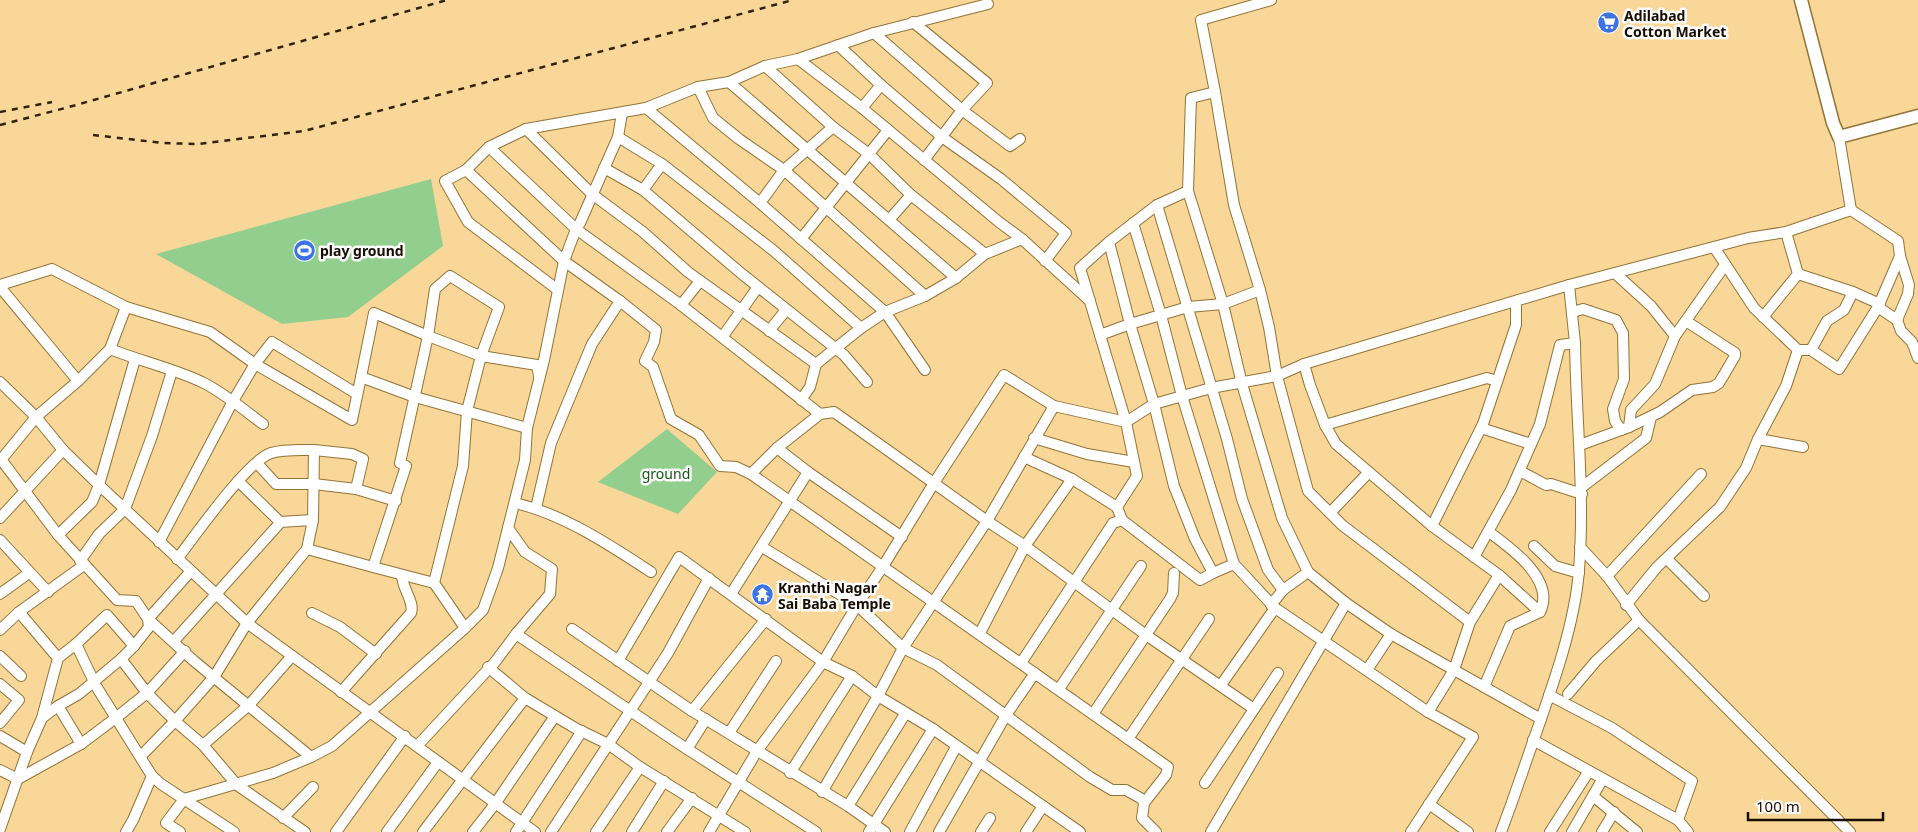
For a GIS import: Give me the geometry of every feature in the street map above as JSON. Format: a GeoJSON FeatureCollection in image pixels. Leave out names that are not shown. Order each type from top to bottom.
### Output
{"type":"FeatureCollection","features":[{"type":"Feature","properties":{"kind":"main road"},"geometry":{"type":"LineString","coordinates":[[1801,0],[1833,123],[1839,136],[1918,116]]}},
{"type":"Feature","properties":{"kind":"street"},"geometry":{"type":"LineString","coordinates":[[1271,0],[1201,20],[1234,205],[1260,290],[1269,327],[1276,376],[1308,491],[1342,525],[1470,622]]}},
{"type":"Feature","properties":{"kind":"street"},"geometry":{"type":"LineString","coordinates":[[558,290],[468,222],[445,181],[466,170],[489,147],[526,129],[596,116],[622,114],[646,108],[698,87],[729,82],[765,66],[798,59],[874,33],[988,4]]}},
{"type":"Feature","properties":{"kind":"street"},"geometry":{"type":"LineString","coordinates":[[914,22],[987,84],[962,110],[924,160]]}},
{"type":"Feature","properties":{"kind":"street"},"geometry":{"type":"LineString","coordinates":[[874,33],[962,110],[1010,146],[1020,139]]}},
{"type":"Feature","properties":{"kind":"street"},"geometry":{"type":"LineString","coordinates":[[838,45],[942,137],[1001,179],[1066,233],[1045,261]]}},
{"type":"Feature","properties":{"kind":"street"},"geometry":{"type":"LineString","coordinates":[[798,59],[862,108],[1022,239],[1090,302]]}},
{"type":"Feature","properties":{"kind":"street"},"geometry":{"type":"LineString","coordinates":[[765,66],[833,127],[869,154],[912,195],[985,254]]}},
{"type":"Feature","properties":{"kind":"street"},"geometry":{"type":"LineString","coordinates":[[729,82],[956,278]]}},
{"type":"Feature","properties":{"kind":"street"},"geometry":{"type":"LineString","coordinates":[[862,108],[881,85]]}},
{"type":"Feature","properties":{"kind":"street"},"geometry":{"type":"LineString","coordinates":[[698,87],[713,118],[784,170],[924,296]]}},
{"type":"Feature","properties":{"kind":"street"},"geometry":{"type":"LineString","coordinates":[[1215,92],[1191,98],[1188,191],[1223,304],[1242,384],[1282,518],[1308,572],[1346,604],[1390,634],[1541,719]]}},
{"type":"Feature","properties":{"kind":"street"},"geometry":{"type":"LineString","coordinates":[[646,108],[760,203],[885,312],[926,370]]}},
{"type":"Feature","properties":{"kind":"street"},"geometry":{"type":"LineString","coordinates":[[180,832],[166,823],[184,799],[273,773],[312,757],[332,746],[483,610],[498,568],[525,460],[527,428],[564,261],[576,229],[618,137],[622,114]]}},
{"type":"Feature","properties":{"kind":"street"},"geometry":{"type":"LineString","coordinates":[[760,203],[784,170],[833,127]]}},
{"type":"Feature","properties":{"kind":"street"},"geometry":{"type":"LineString","coordinates":[[526,129],[592,194],[643,232],[700,280],[816,364]]}},
{"type":"Feature","properties":{"kind":"street"},"geometry":{"type":"LineString","coordinates":[[801,239],[888,130]]}},
{"type":"Feature","properties":{"kind":"street"},"geometry":{"type":"LineString","coordinates":[[1839,136],[1851,210],[1898,241],[1900,256],[1910,285],[1897,320]]}},
{"type":"Feature","properties":{"kind":"street"},"geometry":{"type":"LineString","coordinates":[[618,137],[662,164],[774,251],[861,328]]}},
{"type":"Feature","properties":{"kind":"street"},"geometry":{"type":"LineString","coordinates":[[489,147],[576,229],[723,336],[820,414]]}},
{"type":"Feature","properties":{"kind":"street"},"geometry":{"type":"LineString","coordinates":[[643,190],[662,164]]}},
{"type":"Feature","properties":{"kind":"street"},"geometry":{"type":"LineString","coordinates":[[604,168],[643,190],[836,350],[868,382]]}},
{"type":"Feature","properties":{"kind":"street"},"geometry":{"type":"LineString","coordinates":[[466,170],[564,261],[620,301],[656,330],[654,342],[645,361],[653,367],[672,420],[699,435],[720,466],[736,467],[751,474],[882,568],[980,633],[1168,767],[1166,775],[1144,803],[1142,818],[1156,832]]}},
{"type":"Feature","properties":{"kind":"street"},"geometry":{"type":"LineString","coordinates":[[1117,506],[1137,476],[1126,422],[1080,268],[1157,204],[1188,191]]}},
{"type":"Feature","properties":{"kind":"street"},"geometry":{"type":"LineString","coordinates":[[889,220],[912,195]]}},
{"type":"Feature","properties":{"kind":"street"},"geometry":{"type":"LineString","coordinates":[[1157,204],[1227,439],[1242,499],[1268,570],[1283,590]]}},
{"type":"Feature","properties":{"kind":"street"},"geometry":{"type":"LineString","coordinates":[[709,832],[757,751],[823,662],[856,605],[902,537],[934,483],[1004,375],[1054,406],[1126,422],[1154,404],[1211,388],[1242,384],[1276,376],[1304,364],[1569,285],[1748,238],[1786,232],[1851,210]]}},
{"type":"Feature","properties":{"kind":"street"},"geometry":{"type":"LineString","coordinates":[[1133,223],[1161,315],[1182,396],[1234,564],[1273,606],[1428,712],[1472,737],[1411,832]]}},
{"type":"Feature","properties":{"kind":"street"},"geometry":{"type":"LineString","coordinates":[[1786,232],[1798,274]]}},
{"type":"Feature","properties":{"kind":"street"},"geometry":{"type":"LineString","coordinates":[[801,400],[810,387],[816,364],[836,350],[861,328],[885,312],[924,296],[956,278],[985,254],[1022,239]]}},
{"type":"Feature","properties":{"kind":"street"},"geometry":{"type":"LineString","coordinates":[[1109,242],[1130,324],[1154,404],[1174,486],[1195,539],[1214,573]]}},
{"type":"Feature","properties":{"kind":"street"},"geometry":{"type":"LineString","coordinates":[[1714,247],[1754,308],[1763,317],[1798,350],[1811,350],[1839,369],[1879,305],[1900,256]]}},
{"type":"Feature","properties":{"kind":"street"},"geometry":{"type":"LineString","coordinates":[[1625,428],[1631,410],[1655,384],[1675,336],[1725,265]]}},
{"type":"Feature","properties":{"kind":"street"},"geometry":{"type":"LineString","coordinates":[[78,381],[0,286],[52,269],[126,307],[210,332],[254,364],[352,420],[374,313],[481,356],[537,365],[539,379]]}},
{"type":"Feature","properties":{"kind":"street"},"geometry":{"type":"LineString","coordinates":[[1616,274],[1652,306],[1675,336]]}},
{"type":"Feature","properties":{"kind":"street"},"geometry":{"type":"LineString","coordinates":[[1798,274],[1853,292],[1879,305],[1897,320],[1900,331],[1912,342],[1918,358]]}},
{"type":"Feature","properties":{"kind":"street"},"geometry":{"type":"LineString","coordinates":[[1763,317],[1798,274]]}},
{"type":"Feature","properties":{"kind":"street"},"geometry":{"type":"LineString","coordinates":[[373,567],[406,466],[400,463],[428,336],[435,289],[450,276],[498,307],[481,356],[467,412],[463,466],[434,583]]}},
{"type":"Feature","properties":{"kind":"street"},"geometry":{"type":"LineString","coordinates":[[681,305],[700,280]]}},
{"type":"Feature","properties":{"kind":"street"},"geometry":{"type":"LineString","coordinates":[[1501,832],[1516,796],[1568,632],[1579,573],[1582,491],[1573,312],[1569,285]]}},
{"type":"Feature","properties":{"kind":"street"},"geometry":{"type":"LineString","coordinates":[[723,336],[758,287]]}},
{"type":"Feature","properties":{"kind":"street"},"geometry":{"type":"LineString","coordinates":[[1100,335],[1188,307],[1223,304],[1260,290]]}},
{"type":"Feature","properties":{"kind":"street"},"geometry":{"type":"LineString","coordinates":[[1811,350],[1828,322],[1844,310],[1853,292]]}},
{"type":"Feature","properties":{"kind":"street"},"geometry":{"type":"LineString","coordinates":[[536,508],[550,444],[592,344],[620,301]]}},
{"type":"Feature","properties":{"kind":"street"},"geometry":{"type":"LineString","coordinates":[[1432,526],[1481,428],[1516,325],[1516,302]]}},
{"type":"Feature","properties":{"kind":"street"},"geometry":{"type":"LineString","coordinates":[[126,307],[110,349],[78,381],[36,417],[1,459],[58,535],[117,600],[136,601],[148,619],[312,757]]}},
{"type":"Feature","properties":{"kind":"street"},"geometry":{"type":"LineString","coordinates":[[1573,312],[1583,309],[1616,320],[1623,333],[1624,379],[1613,409],[1615,421],[1625,428]]}},
{"type":"Feature","properties":{"kind":"street"},"geometry":{"type":"LineString","coordinates":[[769,331],[786,310]]}},
{"type":"Feature","properties":{"kind":"street"},"geometry":{"type":"LineString","coordinates":[[1580,445],[1651,417],[1692,390],[1713,387],[1719,383],[1735,356],[1734,351],[1686,321]]}},
{"type":"Feature","properties":{"kind":"street"},"geometry":{"type":"LineString","coordinates":[[159,542],[233,401],[254,364],[272,342],[357,394]]}},
{"type":"Feature","properties":{"kind":"street"},"geometry":{"type":"LineString","coordinates":[[1474,557],[1520,471],[1540,424],[1560,345],[1574,343]]}},
{"type":"Feature","properties":{"kind":"street"},"geometry":{"type":"LineString","coordinates":[[110,349],[202,382],[233,401],[263,424]]}},
{"type":"Feature","properties":{"kind":"street"},"geometry":{"type":"LineString","coordinates":[[1626,605],[1657,567],[1720,507],[1746,468],[1758,439],[1786,386],[1798,350]]}},
{"type":"Feature","properties":{"kind":"street"},"geometry":{"type":"LineString","coordinates":[[58,535],[92,502],[99,485],[135,359]]}},
{"type":"Feature","properties":{"kind":"street"},"geometry":{"type":"LineString","coordinates":[[1304,364],[1325,425],[1336,444],[1432,526],[1499,575],[1540,612]]}},
{"type":"Feature","properties":{"kind":"street"},"geometry":{"type":"LineString","coordinates":[[0,630],[19,612],[48,592],[82,563],[99,534],[124,509],[152,436],[172,371]]}},
{"type":"Feature","properties":{"kind":"street"},"geometry":{"type":"LineString","coordinates":[[361,376],[415,397],[527,428]]}},
{"type":"Feature","properties":{"kind":"street"},"geometry":{"type":"LineString","coordinates":[[1325,425],[1487,378],[1497,381]]}},
{"type":"Feature","properties":{"kind":"street"},"geometry":{"type":"LineString","coordinates":[[1,385],[36,417],[63,450],[99,485],[247,623],[370,713],[418,745],[495,804],[519,828],[535,832]]}},
{"type":"Feature","properties":{"kind":"street"},"geometry":{"type":"LineString","coordinates":[[822,792],[878,696],[903,648],[987,522],[1054,406]]}},
{"type":"Feature","properties":{"kind":"street"},"geometry":{"type":"LineString","coordinates":[[751,474],[778,448],[820,414],[834,412],[987,522],[1074,581],[1146,635],[1254,709]]}},
{"type":"Feature","properties":{"kind":"street"},"geometry":{"type":"LineString","coordinates":[[1582,491],[1646,438],[1651,417]]}},
{"type":"Feature","properties":{"kind":"street"},"geometry":{"type":"LineString","coordinates":[[1481,428],[1531,444]]}},
{"type":"Feature","properties":{"kind":"street"},"geometry":{"type":"LineString","coordinates":[[1034,438],[1087,454],[1134,462]]}},
{"type":"Feature","properties":{"kind":"street"},"geometry":{"type":"LineString","coordinates":[[1758,439],[1802,447]]}},
{"type":"Feature","properties":{"kind":"street"},"geometry":{"type":"LineString","coordinates":[[778,448],[808,472],[902,537]]}},
{"type":"Feature","properties":{"kind":"street"},"geometry":{"type":"LineString","coordinates":[[0,518],[63,450]]}},
{"type":"Feature","properties":{"kind":"street"},"geometry":{"type":"LineString","coordinates":[[177,559],[238,481],[269,454],[314,450],[352,454],[363,459],[356,489]]}},
{"type":"Feature","properties":{"kind":"street"},"geometry":{"type":"LineString","coordinates":[[141,756],[175,721],[214,676],[247,623],[306,549],[313,520],[314,450]]}},
{"type":"Feature","properties":{"kind":"street"},"geometry":{"type":"LineString","coordinates":[[1024,457],[1072,479],[1117,506],[1122,520],[1200,580],[1234,564]]}},
{"type":"Feature","properties":{"kind":"street"},"geometry":{"type":"LineString","coordinates":[[257,463],[276,484],[314,484],[356,489],[396,500]]}},
{"type":"Feature","properties":{"kind":"street"},"geometry":{"type":"LineString","coordinates":[[1520,471],[1546,485],[1551,484],[1582,491]]}},
{"type":"Feature","properties":{"kind":"street"},"geometry":{"type":"LineString","coordinates":[[731,594],[808,472]]}},
{"type":"Feature","properties":{"kind":"street"},"geometry":{"type":"LineString","coordinates":[[1330,513],[1369,472]]}},
{"type":"Feature","properties":{"kind":"street"},"geometry":{"type":"LineString","coordinates":[[1607,576],[1701,474]]}},
{"type":"Feature","properties":{"kind":"street"},"geometry":{"type":"LineString","coordinates":[[980,633],[1025,546],[1072,479]]}},
{"type":"Feature","properties":{"kind":"street"},"geometry":{"type":"LineString","coordinates":[[238,481],[279,522],[313,520]]}},
{"type":"Feature","properties":{"kind":"street"},"geometry":{"type":"LineString","coordinates":[[515,503],[536,508],[604,542],[652,572]]}},
{"type":"Feature","properties":{"kind":"street"},"geometry":{"type":"LineString","coordinates":[[1021,663],[1113,523],[1122,520]]}},
{"type":"Feature","properties":{"kind":"street"},"geometry":{"type":"LineString","coordinates":[[174,641],[278,526],[279,522]]}},
{"type":"Feature","properties":{"kind":"street"},"geometry":{"type":"LineString","coordinates":[[418,745],[488,667],[495,662],[550,594],[552,569],[525,552],[508,528]]}},
{"type":"Feature","properties":{"kind":"street"},"geometry":{"type":"LineString","coordinates":[[1484,687],[1510,626],[1540,612],[1544,603],[1543,589],[1522,557],[1489,532]]}},
{"type":"Feature","properties":{"kind":"street"},"geometry":{"type":"LineString","coordinates":[[0,540],[48,592]]}},
{"type":"Feature","properties":{"kind":"street"},"geometry":{"type":"LineString","coordinates":[[1534,546],[1555,566],[1579,573]]}},
{"type":"Feature","properties":{"kind":"street"},"geometry":{"type":"LineString","coordinates":[[1580,546],[1607,576],[1638,620],[1850,832]]}},
{"type":"Feature","properties":{"kind":"street"},"geometry":{"type":"LineString","coordinates":[[762,547],[856,605],[903,648],[937,665],[1090,777],[1112,790],[1127,791],[1142,799],[1144,803]]}},
{"type":"Feature","properties":{"kind":"street"},"geometry":{"type":"LineString","coordinates":[[306,549],[434,583],[465,628]]}},
{"type":"Feature","properties":{"kind":"street"},"geometry":{"type":"LineString","coordinates":[[618,661],[679,557],[823,662],[852,676],[905,714],[933,729],[1076,831]]}},
{"type":"Feature","properties":{"kind":"street"},"geometry":{"type":"LineString","coordinates":[[1666,559],[1704,596]]}},
{"type":"Feature","properties":{"kind":"street"},"geometry":{"type":"LineString","coordinates":[[1058,689],[1141,566]]}},
{"type":"Feature","properties":{"kind":"street"},"geometry":{"type":"LineString","coordinates":[[42,718],[79,694],[121,659],[149,627],[148,619],[191,571]]}},
{"type":"Feature","properties":{"kind":"street"},"geometry":{"type":"LineString","coordinates":[[0,594],[29,572]]}},
{"type":"Feature","properties":{"kind":"street"},"geometry":{"type":"LineString","coordinates":[[1221,685],[1283,590],[1308,572]]}},
{"type":"Feature","properties":{"kind":"street"},"geometry":{"type":"LineString","coordinates":[[1094,714],[1172,596],[1174,573]]}},
{"type":"Feature","properties":{"kind":"street"},"geometry":{"type":"LineString","coordinates":[[342,692],[376,654],[412,608],[403,585],[402,574]]}},
{"type":"Feature","properties":{"kind":"street"},"geometry":{"type":"LineString","coordinates":[[1428,712],[1454,670],[1470,622],[1499,575]]}},
{"type":"Feature","properties":{"kind":"street"},"geometry":{"type":"LineString","coordinates":[[551,832],[668,653],[709,578]]}},
{"type":"Feature","properties":{"kind":"street"},"geometry":{"type":"LineString","coordinates":[[1211,832],[1346,604]]}},
{"type":"Feature","properties":{"kind":"street"},"geometry":{"type":"LineString","coordinates":[[19,612],[58,658]]}},
{"type":"Feature","properties":{"kind":"street"},"geometry":{"type":"LineString","coordinates":[[312,613],[342,628],[376,654]]}},
{"type":"Feature","properties":{"kind":"street"},"geometry":{"type":"LineString","coordinates":[[0,828],[42,718],[58,658],[107,615],[134,646]]}},
{"type":"Feature","properties":{"kind":"street"},"geometry":{"type":"LineString","coordinates":[[692,711],[766,619]]}},
{"type":"Feature","properties":{"kind":"street"},"geometry":{"type":"LineString","coordinates":[[1128,739],[1209,619]]}},
{"type":"Feature","properties":{"kind":"street"},"geometry":{"type":"LineString","coordinates":[[1568,694],[1596,661],[1638,620]]}},
{"type":"Feature","properties":{"kind":"street"},"geometry":{"type":"LineString","coordinates":[[572,629],[706,720],[790,773],[848,806],[872,828],[885,832]]}},
{"type":"Feature","properties":{"kind":"street"},"geometry":{"type":"LineString","coordinates":[[516,634],[738,783],[816,832]]}},
{"type":"Feature","properties":{"kind":"street"},"geometry":{"type":"LineString","coordinates":[[1367,670],[1390,634]]}},
{"type":"Feature","properties":{"kind":"street"},"geometry":{"type":"LineString","coordinates":[[76,644],[94,681],[152,776],[234,832]]}},
{"type":"Feature","properties":{"kind":"street"},"geometry":{"type":"LineString","coordinates":[[18,779],[81,744],[117,717],[147,693],[185,651]]}},
{"type":"Feature","properties":{"kind":"street"},"geometry":{"type":"LineString","coordinates":[[0,656],[21,676]]}},
{"type":"Feature","properties":{"kind":"street"},"geometry":{"type":"LineString","coordinates":[[203,745],[249,705],[292,656]]}},
{"type":"Feature","properties":{"kind":"street"},"geometry":{"type":"LineString","coordinates":[[121,659],[147,693],[203,745],[237,785],[305,832]]}},
{"type":"Feature","properties":{"kind":"street"},"geometry":{"type":"LineString","coordinates":[[729,733],[776,661]]}},
{"type":"Feature","properties":{"kind":"street"},"geometry":{"type":"LineString","coordinates":[[488,667],[525,698],[582,732],[608,744],[640,767],[745,832]]}},
{"type":"Feature","properties":{"kind":"street"},"geometry":{"type":"LineString","coordinates":[[939,832],[1006,715],[1035,673]]}},
{"type":"Feature","properties":{"kind":"street"},"geometry":{"type":"LineString","coordinates":[[1205,783],[1278,674]]}},
{"type":"Feature","properties":{"kind":"street"},"geometry":{"type":"LineString","coordinates":[[790,773],[852,676]]}},
{"type":"Feature","properties":{"kind":"street"},"geometry":{"type":"LineString","coordinates":[[0,684],[19,700],[0,723]]}},
{"type":"Feature","properties":{"kind":"street"},"geometry":{"type":"LineString","coordinates":[[1549,695],[1612,728],[1692,781],[1678,820]]}},
{"type":"Feature","properties":{"kind":"street"},"geometry":{"type":"LineString","coordinates":[[423,832],[525,698]]}},
{"type":"Feature","properties":{"kind":"street"},"geometry":{"type":"LineString","coordinates":[[58,706],[81,744]]}},
{"type":"Feature","properties":{"kind":"street"},"geometry":{"type":"LineString","coordinates":[[848,806],[905,714]]}},
{"type":"Feature","properties":{"kind":"street"},"geometry":{"type":"LineString","coordinates":[[473,832],[495,804],[555,716]]}},
{"type":"Feature","properties":{"kind":"street"},"geometry":{"type":"LineString","coordinates":[[687,749],[706,720]]}},
{"type":"Feature","properties":{"kind":"street"},"geometry":{"type":"LineString","coordinates":[[872,828],[933,729]]}},
{"type":"Feature","properties":{"kind":"street"},"geometry":{"type":"LineString","coordinates":[[519,828],[582,732]]}},
{"type":"Feature","properties":{"kind":"street"},"geometry":{"type":"LineString","coordinates":[[0,736],[28,752]]}},
{"type":"Feature","properties":{"kind":"street"},"geometry":{"type":"LineString","coordinates":[[336,832],[405,736]]}},
{"type":"Feature","properties":{"kind":"street"},"geometry":{"type":"LineString","coordinates":[[1533,740],[1589,770],[1602,780],[1678,820],[1688,832]]}},
{"type":"Feature","properties":{"kind":"street"},"geometry":{"type":"LineString","coordinates":[[910,832],[956,747]]}},
{"type":"Feature","properties":{"kind":"street"},"geometry":{"type":"LineString","coordinates":[[387,832],[438,762]]}},
{"type":"Feature","properties":{"kind":"street"},"geometry":{"type":"LineString","coordinates":[[596,832],[640,767]]}},
{"type":"Feature","properties":{"kind":"street"},"geometry":{"type":"LineString","coordinates":[[0,770],[18,779]]}},
{"type":"Feature","properties":{"kind":"street"},"geometry":{"type":"LineString","coordinates":[[1550,832],[1589,770]]}},
{"type":"Feature","properties":{"kind":"street"},"geometry":{"type":"LineString","coordinates":[[126,832],[152,776]]}},
{"type":"Feature","properties":{"kind":"street"},"geometry":{"type":"LineString","coordinates":[[1572,832],[1602,780]]}},
{"type":"Feature","properties":{"kind":"street"},"geometry":{"type":"LineString","coordinates":[[632,832],[664,781]]}},
{"type":"Feature","properties":{"kind":"street"},"geometry":{"type":"LineString","coordinates":[[283,818],[313,787]]}},
{"type":"Feature","properties":{"kind":"street"},"geometry":{"type":"LineString","coordinates":[[1593,796],[1637,832]]}},
{"type":"Feature","properties":{"kind":"street"},"geometry":{"type":"LineString","coordinates":[[667,832],[692,798]]}},
{"type":"Feature","properties":{"kind":"street"},"geometry":{"type":"LineString","coordinates":[[1429,804],[1468,832]]}},
{"type":"Feature","properties":{"kind":"street"},"geometry":{"type":"LineString","coordinates":[[1026,832],[1043,806]]}},
{"type":"Feature","properties":{"kind":"street"},"geometry":{"type":"LineString","coordinates":[[1602,832],[1614,812]]}},
{"type":"Feature","properties":{"kind":"street"},"geometry":{"type":"LineString","coordinates":[[981,832],[990,818]]}},
{"type":"Feature","properties":{"kind":"green space","name":"play ground"},"geometry":{"type":"Polygon","coordinates":[[[431,179],[443,246],[348,317],[282,324],[156,254],[431,179]]]}},
{"type":"Feature","properties":{"kind":"green space","name":"ground"},"geometry":{"type":"Polygon","coordinates":[[[667,429],[717,472],[678,514],[598,482],[667,429]]]}},
{"type":"Feature","properties":{"kind":"railway"},"geometry":{"type":"LineString","coordinates":[[0,125],[447,0]]}},
{"type":"Feature","properties":{"kind":"railway"},"geometry":{"type":"LineString","coordinates":[[93,135],[163,143],[198,144],[304,131],[793,0]]}},
{"type":"Feature","properties":{"kind":"railway"},"geometry":{"type":"LineString","coordinates":[[0,112],[52,102]]}},
{"type":"Feature","properties":{"kind":"place","name":"Adilabad Cotton Market"},"geometry":{"type":"Point","coordinates":[1608,23]}},
{"type":"Feature","properties":{"kind":"place","name":"play ground"},"geometry":{"type":"Point","coordinates":[304,250]}},
{"type":"Feature","properties":{"kind":"place","name":"Kranthi Nagar Sai Baba Temple"},"geometry":{"type":"Point","coordinates":[762,595]}}]}
